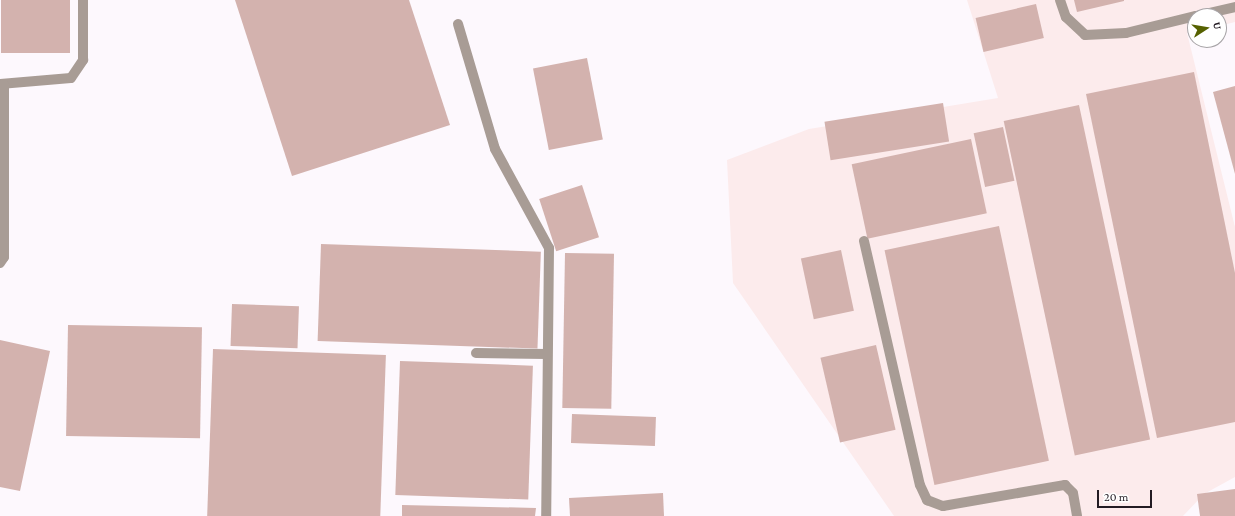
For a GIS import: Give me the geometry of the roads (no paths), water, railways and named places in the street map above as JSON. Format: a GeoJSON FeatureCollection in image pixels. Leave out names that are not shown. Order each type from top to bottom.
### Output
{"type":"FeatureCollection","features":[{"type":"Feature","properties":{"kind":"lane"},"geometry":{"type":"LineString","coordinates":[[0,263],[4,257],[2,84],[71,78],[83,60],[83,0]]}},
{"type":"Feature","properties":{"kind":"lane"},"geometry":{"type":"LineString","coordinates":[[1060,0],[1066,17],[1085,35],[1126,33],[1187,18]]}},
{"type":"Feature","properties":{"kind":"lane"},"geometry":{"type":"LineString","coordinates":[[458,24],[495,149],[548,248],[546,516]]}},
{"type":"Feature","properties":{"kind":"lane"},"geometry":{"type":"LineString","coordinates":[[864,240],[920,485],[927,500],[943,506],[1065,485],[1073,493],[1077,516]]}},
{"type":"Feature","properties":{"kind":"lane"},"geometry":{"type":"LineString","coordinates":[[476,353],[547,354]]}}]}
